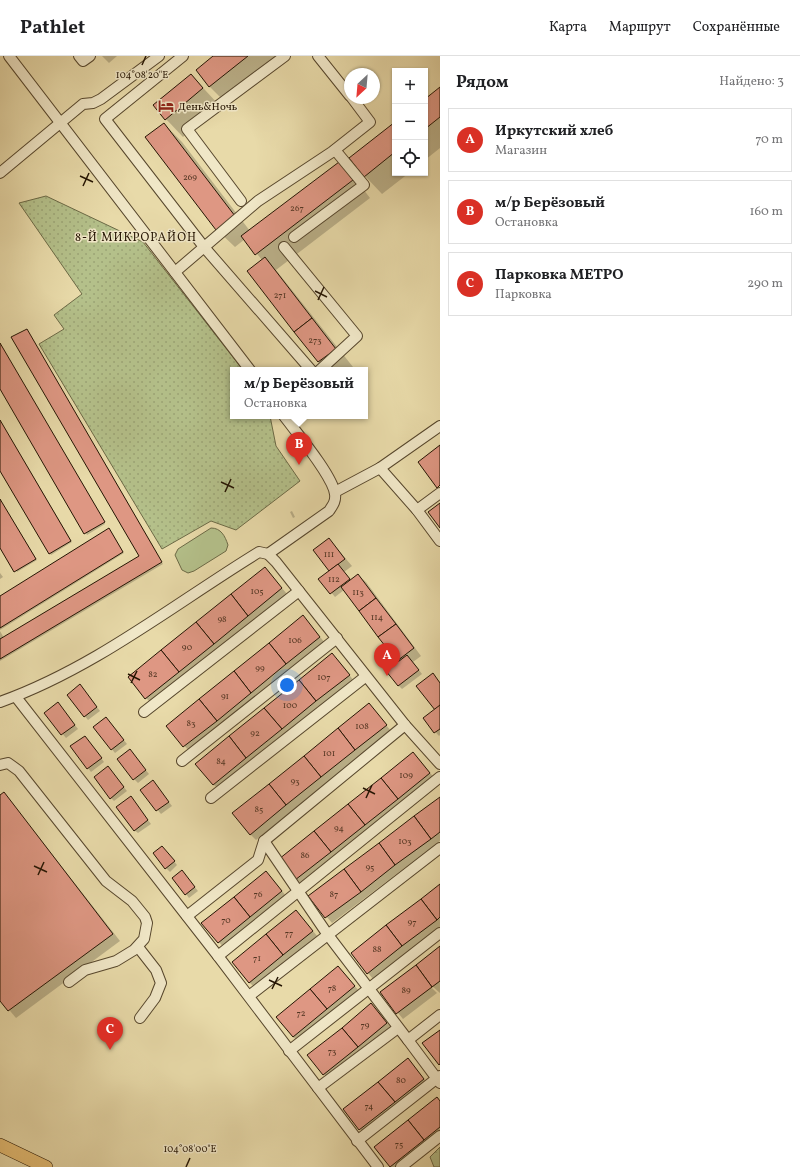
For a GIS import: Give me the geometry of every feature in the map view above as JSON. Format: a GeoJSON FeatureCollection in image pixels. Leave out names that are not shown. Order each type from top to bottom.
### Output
{"type":"FeatureCollection","features":[{"type":"Feature","properties":{"kind":"main road"},"geometry":{"type":"LineString","coordinates":[[0,1145],[46,1167]]}},
{"type":"Feature","properties":{"kind":"street"},"geometry":{"type":"LineString","coordinates":[[9,56],[248,367]]}},
{"type":"Feature","properties":{"kind":"street"},"geometry":{"type":"LineString","coordinates":[[79,56],[83,61],[90,56]]}},
{"type":"Feature","properties":{"kind":"street"},"geometry":{"type":"LineString","coordinates":[[0,173],[83,104],[94,103],[101,99],[159,56]]}},
{"type":"Feature","properties":{"kind":"street"},"geometry":{"type":"LineString","coordinates":[[241,201],[187,129],[285,56]]}},
{"type":"Feature","properties":{"kind":"street"},"geometry":{"type":"LineString","coordinates":[[318,56],[344,88]]}},
{"type":"Feature","properties":{"kind":"street"},"geometry":{"type":"LineString","coordinates":[[179,57],[105,119],[204,247],[308,367]]}},
{"type":"Feature","properties":{"kind":"street"},"geometry":{"type":"LineString","coordinates":[[175,272],[258,201],[334,150],[370,122],[356,104]]}},
{"type":"Feature","properties":{"kind":"street"},"geometry":{"type":"LineString","coordinates":[[294,237],[364,185],[334,150]]}},
{"type":"Feature","properties":{"kind":"street"},"geometry":{"type":"LineString","coordinates":[[284,247],[357,336],[323,367]]}},
{"type":"Feature","properties":{"kind":"street"},"geometry":{"type":"LineString","coordinates":[[268,554],[329,511],[335,502],[335,492],[330,479],[286,419]]}},
{"type":"Feature","properties":{"kind":"street"},"geometry":{"type":"LineString","coordinates":[[335,492],[380,468],[440,426]]}},
{"type":"Feature","properties":{"kind":"street"},"geometry":{"type":"LineString","coordinates":[[380,468],[440,541]]}},
{"type":"Feature","properties":{"kind":"street"},"geometry":{"type":"LineString","coordinates":[[416,510],[440,493]]}},
{"type":"Feature","properties":{"kind":"street"},"geometry":{"type":"LineString","coordinates":[[0,702],[16,696],[101,655],[259,552],[268,554],[337,638],[365,677],[404,725],[440,764]]}},
{"type":"Feature","properties":{"kind":"street"},"geometry":{"type":"LineString","coordinates":[[144,712],[299,591]]}},
{"type":"Feature","properties":{"kind":"street"},"geometry":{"type":"LineString","coordinates":[[182,761],[337,638]]}},
{"type":"Feature","properties":{"kind":"street"},"geometry":{"type":"LineString","coordinates":[[211,798],[365,677]]}},
{"type":"Feature","properties":{"kind":"street"},"geometry":{"type":"LineString","coordinates":[[16,696],[249,996],[378,1167]]}},
{"type":"Feature","properties":{"kind":"street"},"geometry":{"type":"LineString","coordinates":[[187,916],[258,860],[264,841],[404,725]]}},
{"type":"Feature","properties":{"kind":"street"},"geometry":{"type":"LineString","coordinates":[[0,765],[8,763],[19,771],[106,881],[132,901],[147,920],[147,929],[144,939],[138,947],[116,961],[86,970],[69,982]]}},
{"type":"Feature","properties":{"kind":"street"},"geometry":{"type":"LineString","coordinates":[[218,956],[440,777]]}},
{"type":"Feature","properties":{"kind":"street"},"geometry":{"type":"LineString","coordinates":[[264,841],[328,935],[398,1028],[439,1079],[357,1141]]}},
{"type":"Feature","properties":{"kind":"street"},"geometry":{"type":"LineString","coordinates":[[249,996],[440,848]]}},
{"type":"Feature","properties":{"kind":"street"},"geometry":{"type":"LineString","coordinates":[[289,1051],[440,933]]}},
{"type":"Feature","properties":{"kind":"street"},"geometry":{"type":"LineString","coordinates":[[138,947],[158,974],[161,983],[155,998],[140,1018]]}},
{"type":"Feature","properties":{"kind":"street"},"geometry":{"type":"LineString","coordinates":[[408,1040],[440,1015]]}},
{"type":"Feature","properties":{"kind":"street"},"geometry":{"type":"LineString","coordinates":[[318,1088],[398,1028]]}},
{"type":"Feature","properties":{"kind":"street"},"geometry":{"type":"LineString","coordinates":[[401,1167],[440,1136]]}},
{"type":"Feature","properties":{"kind":"green space"},"geometry":{"type":"Polygon","coordinates":[[[46,196],[143,242],[241,367],[230,367],[230,419],[271,419],[276,446],[300,481],[236,530],[211,521],[162,549],[39,344],[64,329],[54,315],[82,294],[19,203],[46,196]]]}},
{"type":"Feature","properties":{"kind":"green space"},"geometry":{"type":"Polygon","coordinates":[[[211,528],[217,529],[224,536],[228,545],[226,551],[194,571],[188,573],[182,570],[175,555],[178,549],[211,528]]]}},
{"type":"Feature","properties":{"kind":"green space"},"geometry":{"type":"Polygon","coordinates":[[[440,1147],[440,1167],[434,1167],[430,1157],[440,1147]]]}},
{"type":"Feature","properties":{"kind":"building"},"geometry":{"type":"Polygon","coordinates":[[[213,56],[248,56],[209,87],[196,70],[213,56]]]}},
{"type":"Feature","properties":{"kind":"building"},"geometry":{"type":"Polygon","coordinates":[[[191,74],[203,88],[165,120],[153,105],[191,74]]]}},
{"type":"Feature","properties":{"kind":"building"},"geometry":{"type":"Polygon","coordinates":[[[440,87],[440,117],[428,127],[428,104],[428,97],[440,87]]]}},
{"type":"Feature","properties":{"kind":"building"},"geometry":{"type":"Polygon","coordinates":[[[164,123],[235,216],[216,230],[145,137],[164,123]]]}},
{"type":"Feature","properties":{"kind":"building"},"geometry":{"type":"Polygon","coordinates":[[[392,124],[392,154],[364,177],[349,158],[392,124]]]}},
{"type":"Feature","properties":{"kind":"building"},"geometry":{"type":"Polygon","coordinates":[[[339,162],[353,180],[255,255],[241,236],[339,162]]]}},
{"type":"Feature","properties":{"kind":"building"},"geometry":{"type":"Polygon","coordinates":[[[265,257],[312,318],[294,332],[247,271],[265,257]]]}},
{"type":"Feature","properties":{"kind":"building"},"geometry":{"type":"Polygon","coordinates":[[[312,318],[336,349],[318,362],[294,332],[312,318]]]}},
{"type":"Feature","properties":{"kind":"building"},"geometry":{"type":"Polygon","coordinates":[[[27,329],[162,562],[0,659],[0,639],[139,556],[11,337],[27,329]]]}},
{"type":"Feature","properties":{"kind":"building"},"geometry":{"type":"Polygon","coordinates":[[[0,343],[105,522],[84,534],[0,389],[0,343]]]}},
{"type":"Feature","properties":{"kind":"building"},"geometry":{"type":"Polygon","coordinates":[[[0,420],[71,541],[49,554],[0,471],[0,420]]]}},
{"type":"Feature","properties":{"kind":"building"},"geometry":{"type":"Polygon","coordinates":[[[440,445],[440,485],[437,488],[418,462],[440,445]]]}},
{"type":"Feature","properties":{"kind":"building"},"geometry":{"type":"Polygon","coordinates":[[[0,499],[36,559],[14,572],[0,548],[0,499]]]}},
{"type":"Feature","properties":{"kind":"building"},"geometry":{"type":"Polygon","coordinates":[[[440,503],[440,528],[428,512],[440,503]]]}},
{"type":"Feature","properties":{"kind":"building"},"geometry":{"type":"Polygon","coordinates":[[[109,528],[123,552],[0,628],[0,596],[109,528]]]}},
{"type":"Feature","properties":{"kind":"building"},"geometry":{"type":"Polygon","coordinates":[[[329,538],[345,559],[329,571],[313,550],[329,538]]]}},
{"type":"Feature","properties":{"kind":"building"},"geometry":{"type":"Polygon","coordinates":[[[338,564],[350,579],[330,594],[318,579],[338,564]]]}},
{"type":"Feature","properties":{"kind":"building"},"geometry":{"type":"Polygon","coordinates":[[[265,567],[282,588],[248,616],[231,594],[265,567]]]}},
{"type":"Feature","properties":{"kind":"building"},"geometry":{"type":"Polygon","coordinates":[[[358,574],[376,598],[359,611],[341,587],[358,574]]]}},
{"type":"Feature","properties":{"kind":"building"},"geometry":{"type":"Polygon","coordinates":[[[231,594],[248,616],[214,644],[196,622],[231,594]]]}},
{"type":"Feature","properties":{"kind":"building"},"geometry":{"type":"Polygon","coordinates":[[[376,598],[396,624],[378,637],[359,611],[376,598]]]}},
{"type":"Feature","properties":{"kind":"building"},"geometry":{"type":"Polygon","coordinates":[[[303,615],[320,637],[286,664],[269,643],[303,615]]]}},
{"type":"Feature","properties":{"kind":"building"},"geometry":{"type":"Polygon","coordinates":[[[196,622],[214,644],[179,672],[161,650],[196,622]]]}},
{"type":"Feature","properties":{"kind":"building"},"geometry":{"type":"Polygon","coordinates":[[[396,624],[414,648],[397,661],[378,637],[396,624]]]}},
{"type":"Feature","properties":{"kind":"building"},"geometry":{"type":"Polygon","coordinates":[[[269,643],[286,664],[251,693],[234,671],[269,643]]]}},
{"type":"Feature","properties":{"kind":"building"},"geometry":{"type":"Polygon","coordinates":[[[161,650],[179,672],[145,699],[128,677],[161,650]]]}},
{"type":"Feature","properties":{"kind":"building"},"geometry":{"type":"Polygon","coordinates":[[[332,653],[350,675],[316,701],[299,680],[332,653]]]}},
{"type":"Feature","properties":{"kind":"building"},"geometry":{"type":"Polygon","coordinates":[[[407,655],[419,670],[398,686],[386,671],[407,655]]]}},
{"type":"Feature","properties":{"kind":"building"},"geometry":{"type":"Polygon","coordinates":[[[234,671],[251,693],[217,721],[199,699],[234,671]]]}},
{"type":"Feature","properties":{"kind":"building"},"geometry":{"type":"Polygon","coordinates":[[[433,673],[440,683],[440,705],[435,710],[416,686],[433,673]]]}},
{"type":"Feature","properties":{"kind":"building"},"geometry":{"type":"Polygon","coordinates":[[[299,680],[316,701],[282,729],[264,708],[299,680]]]}},
{"type":"Feature","properties":{"kind":"building"},"geometry":{"type":"Polygon","coordinates":[[[80,684],[97,707],[84,717],[67,695],[80,684]]]}},
{"type":"Feature","properties":{"kind":"building"},"geometry":{"type":"Polygon","coordinates":[[[199,699],[217,721],[183,747],[166,726],[199,699]]]}},
{"type":"Feature","properties":{"kind":"building"},"geometry":{"type":"Polygon","coordinates":[[[58,702],[75,725],[61,735],[44,713],[58,702]]]}},
{"type":"Feature","properties":{"kind":"building"},"geometry":{"type":"Polygon","coordinates":[[[369,703],[387,725],[355,750],[338,728],[369,703]]]}},
{"type":"Feature","properties":{"kind":"building"},"geometry":{"type":"Polygon","coordinates":[[[440,705],[440,729],[434,733],[423,718],[440,705]]]}},
{"type":"Feature","properties":{"kind":"building"},"geometry":{"type":"Polygon","coordinates":[[[264,708],[282,729],[246,758],[229,736],[264,708]]]}},
{"type":"Feature","properties":{"kind":"building"},"geometry":{"type":"Polygon","coordinates":[[[106,717],[124,740],[111,750],[93,727],[106,717]]]}},
{"type":"Feature","properties":{"kind":"building"},"geometry":{"type":"Polygon","coordinates":[[[338,728],[355,750],[321,777],[304,756],[338,728]]]}},
{"type":"Feature","properties":{"kind":"building"},"geometry":{"type":"Polygon","coordinates":[[[85,736],[102,758],[87,769],[70,746],[85,736]]]}},
{"type":"Feature","properties":{"kind":"building"},"geometry":{"type":"Polygon","coordinates":[[[229,736],[246,758],[213,785],[195,764],[229,736]]]}},
{"type":"Feature","properties":{"kind":"building"},"geometry":{"type":"Polygon","coordinates":[[[130,749],[146,770],[133,780],[117,759],[130,749]]]}},
{"type":"Feature","properties":{"kind":"building"},"geometry":{"type":"Polygon","coordinates":[[[413,752],[430,773],[398,799],[381,778],[413,752]]]}},
{"type":"Feature","properties":{"kind":"building"},"geometry":{"type":"Polygon","coordinates":[[[304,756],[321,777],[286,805],[269,784],[304,756]]]}},
{"type":"Feature","properties":{"kind":"building"},"geometry":{"type":"Polygon","coordinates":[[[108,766],[124,787],[110,799],[94,777],[108,766]]]}},
{"type":"Feature","properties":{"kind":"building"},"geometry":{"type":"Polygon","coordinates":[[[381,778],[398,799],[365,825],[348,804],[381,778]]]}},
{"type":"Feature","properties":{"kind":"building"},"geometry":{"type":"Polygon","coordinates":[[[153,780],[169,802],[156,811],[140,790],[153,780]]]}},
{"type":"Feature","properties":{"kind":"building"},"geometry":{"type":"Polygon","coordinates":[[[269,784],[286,805],[250,835],[232,813],[269,784]]]}},
{"type":"Feature","properties":{"kind":"building"},"geometry":{"type":"Polygon","coordinates":[[[4,792],[113,934],[8,1011],[0,1001],[0,795],[4,792]]]}},
{"type":"Feature","properties":{"kind":"building"},"geometry":{"type":"Polygon","coordinates":[[[131,796],[148,820],[134,831],[116,807],[131,796]]]}},
{"type":"Feature","properties":{"kind":"building"},"geometry":{"type":"Polygon","coordinates":[[[440,797],[440,832],[431,839],[414,816],[440,797]]]}},
{"type":"Feature","properties":{"kind":"building"},"geometry":{"type":"Polygon","coordinates":[[[348,804],[365,825],[331,852],[314,831],[348,804]]]}},
{"type":"Feature","properties":{"kind":"building"},"geometry":{"type":"Polygon","coordinates":[[[414,816],[431,839],[395,865],[379,843],[414,816]]]}},
{"type":"Feature","properties":{"kind":"building"},"geometry":{"type":"Polygon","coordinates":[[[314,831],[331,852],[295,880],[279,859],[314,831]]]}},
{"type":"Feature","properties":{"kind":"building"},"geometry":{"type":"Polygon","coordinates":[[[379,843],[395,865],[361,892],[344,869],[379,843]]]}},
{"type":"Feature","properties":{"kind":"building"},"geometry":{"type":"Polygon","coordinates":[[[162,846],[175,861],[165,869],[153,853],[162,846]]]}},
{"type":"Feature","properties":{"kind":"building"},"geometry":{"type":"Polygon","coordinates":[[[344,869],[361,892],[325,918],[308,896],[344,869]]]}},
{"type":"Feature","properties":{"kind":"building"},"geometry":{"type":"Polygon","coordinates":[[[182,870],[195,887],[185,895],[172,878],[182,870]]]}},
{"type":"Feature","properties":{"kind":"building"},"geometry":{"type":"Polygon","coordinates":[[[266,871],[282,891],[250,917],[234,897],[266,871]]]}},
{"type":"Feature","properties":{"kind":"building"},"geometry":{"type":"Polygon","coordinates":[[[440,884],[440,917],[437,920],[421,899],[440,884]]]}},
{"type":"Feature","properties":{"kind":"building"},"geometry":{"type":"Polygon","coordinates":[[[234,897],[250,917],[218,943],[201,923],[234,897]]]}},
{"type":"Feature","properties":{"kind":"building"},"geometry":{"type":"Polygon","coordinates":[[[421,899],[437,920],[402,946],[386,925],[421,899]]]}},
{"type":"Feature","properties":{"kind":"building"},"geometry":{"type":"Polygon","coordinates":[[[296,910],[313,931],[283,955],[266,934],[296,910]]]}},
{"type":"Feature","properties":{"kind":"building"},"geometry":{"type":"Polygon","coordinates":[[[386,925],[402,946],[367,974],[351,953],[386,925]]]}},
{"type":"Feature","properties":{"kind":"building"},"geometry":{"type":"Polygon","coordinates":[[[266,934],[283,955],[249,983],[232,962],[266,934]]]}},
{"type":"Feature","properties":{"kind":"building"},"geometry":{"type":"Polygon","coordinates":[[[440,946],[440,981],[432,987],[416,965],[440,946]]]}},
{"type":"Feature","properties":{"kind":"building"},"geometry":{"type":"Polygon","coordinates":[[[416,965],[432,987],[396,1014],[380,992],[416,965]]]}},
{"type":"Feature","properties":{"kind":"building"},"geometry":{"type":"Polygon","coordinates":[[[338,966],[355,986],[327,1009],[310,989],[338,966]]]}},
{"type":"Feature","properties":{"kind":"building"},"geometry":{"type":"Polygon","coordinates":[[[310,989],[327,1009],[293,1037],[276,1017],[310,989]]]}},
{"type":"Feature","properties":{"kind":"building"},"geometry":{"type":"Polygon","coordinates":[[[371,1003],[387,1023],[358,1047],[342,1028],[371,1003]]]}},
{"type":"Feature","properties":{"kind":"building"},"geometry":{"type":"Polygon","coordinates":[[[342,1028],[358,1047],[323,1075],[307,1055],[342,1028]]]}},
{"type":"Feature","properties":{"kind":"building"},"geometry":{"type":"Polygon","coordinates":[[[440,1030],[440,1064],[439,1065],[422,1043],[440,1030]]]}},
{"type":"Feature","properties":{"kind":"building"},"geometry":{"type":"Polygon","coordinates":[[[408,1058],[424,1079],[395,1102],[378,1082],[408,1058]]]}},
{"type":"Feature","properties":{"kind":"building"},"geometry":{"type":"Polygon","coordinates":[[[378,1082],[395,1102],[359,1130],[343,1109],[378,1082]]]}},
{"type":"Feature","properties":{"kind":"building"},"geometry":{"type":"Polygon","coordinates":[[[437,1097],[440,1101],[440,1127],[424,1140],[408,1120],[437,1097]]]}},
{"type":"Feature","properties":{"kind":"building"},"geometry":{"type":"Polygon","coordinates":[[[408,1120],[424,1140],[390,1167],[374,1147],[408,1120]]]}},
{"type":"Feature","properties":{"kind":"place","name":"День&Ночь"},"geometry":{"type":"Point","coordinates":[166,106]}},
{"type":"Feature","properties":{"kind":"place","name":"м/р Берёзовый"},"geometry":{"type":"Point","coordinates":[299,465]}},
{"type":"Feature","properties":{"kind":"place","name":"Иркутский хлеб"},"geometry":{"type":"Point","coordinates":[387,676]}},
{"type":"Feature","properties":{"kind":"place","name":"Парковка МЕТРО"},"geometry":{"type":"Point","coordinates":[110,1050]}},
{"type":"Feature","properties":{"kind":"district","name":"8-Й МИКРОРАЙОН"},"geometry":{"type":"Point","coordinates":[136,237]}}]}
